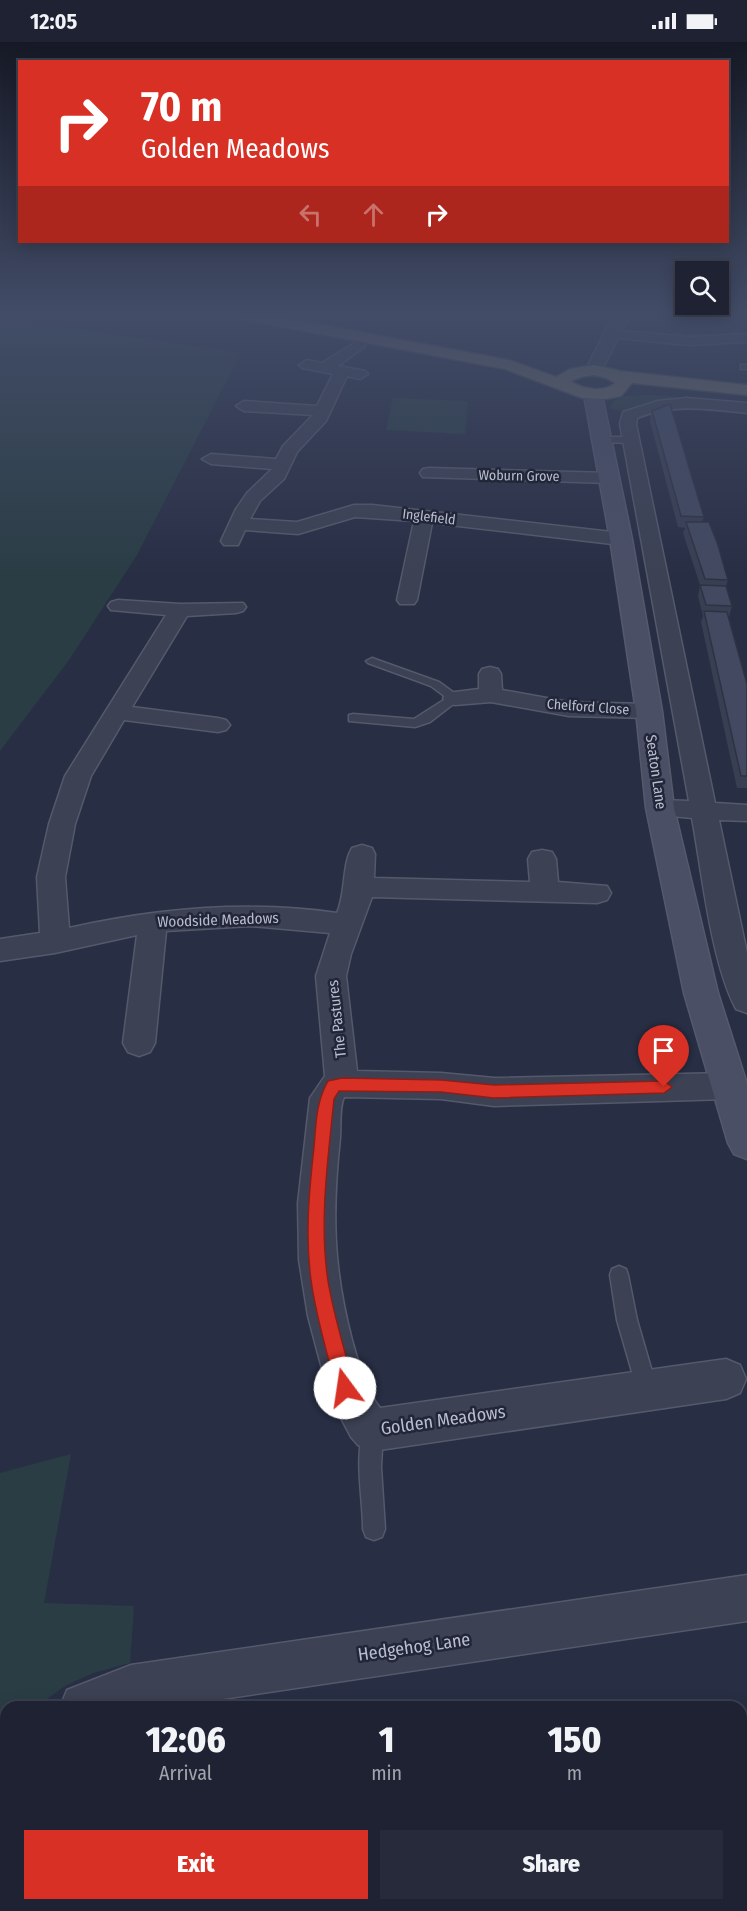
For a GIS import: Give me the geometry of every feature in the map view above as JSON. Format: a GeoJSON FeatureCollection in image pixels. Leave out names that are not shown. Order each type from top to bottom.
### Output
{"type":"FeatureCollection","features":[{"type":"Feature","properties":{"kind":"main road","name":"Seaton Lane"},"geometry":{"type":"LineString","coordinates":[[600,400],[602,440],[621,539],[649,711],[660,808],[701,993],[747,1143]]}},
{"type":"Feature","properties":{"kind":"street","name":"Inglefield"},"geometry":{"type":"LineString","coordinates":[[325,400],[318,421],[289,450],[278,475],[245,508],[235,533],[298,528],[354,511],[621,539]]}},
{"type":"Feature","properties":{"kind":"street"},"geometry":{"type":"LineString","coordinates":[[747,408],[676,402],[629,415],[628,424],[706,811],[731,949],[747,1001]]}},
{"type":"Feature","properties":{"kind":"street"},"geometry":{"type":"LineString","coordinates":[[244,406],[274,403],[323,411]]}},
{"type":"Feature","properties":{"kind":"street"},"geometry":{"type":"LineString","coordinates":[[211,459],[281,465]]}},
{"type":"Feature","properties":{"kind":"street","name":"Woburn Grove"},"geometry":{"type":"LineString","coordinates":[[429,473],[609,478]]}},
{"type":"Feature","properties":{"kind":"street"},"geometry":{"type":"LineString","coordinates":[[407,600],[424,517]]}},
{"type":"Feature","properties":{"kind":"street"},"geometry":{"type":"LineString","coordinates":[[390,570],[413,571]]}},
{"type":"Feature","properties":{"kind":"street"},"geometry":{"type":"LineString","coordinates":[[118,606],[180,610],[236,607]]}},
{"type":"Feature","properties":{"kind":"street"},"geometry":{"type":"LineString","coordinates":[[55,942],[51,877],[62,824],[78,776],[180,610]]}},
{"type":"Feature","properties":{"kind":"street","name":"Chelford Close"},"geometry":{"type":"LineString","coordinates":[[454,698],[490,684],[569,709],[649,711]]}},
{"type":"Feature","properties":{"kind":"street"},"geometry":{"type":"LineString","coordinates":[[117,712],[218,724]]}},
{"type":"Feature","properties":{"kind":"street"},"geometry":{"type":"LineString","coordinates":[[660,808],[747,813]]}},
{"type":"Feature","properties":{"kind":"street","name":"The Pastures"},"geometry":{"type":"LineString","coordinates":[[342,1084],[332,976],[346,925],[360,887],[362,854]]}},
{"type":"Feature","properties":{"kind":"street"},"geometry":{"type":"LineString","coordinates":[[542,859],[545,891]]}},
{"type":"Feature","properties":{"kind":"street"},"geometry":{"type":"LineString","coordinates":[[360,887],[597,892]]}},
{"type":"Feature","properties":{"kind":"street","name":"Woodside Meadows"},"geometry":{"type":"LineString","coordinates":[[0,950],[55,942],[153,922],[285,917],[346,925]]}},
{"type":"Feature","properties":{"kind":"street"},"geometry":{"type":"LineString","coordinates":[[139,1043],[153,922]]}},
{"type":"Feature","properties":{"kind":"street"},"geometry":{"type":"LineString","coordinates":[[342,1084],[441,1086],[494,1092],[728,1086]]}},
{"type":"Feature","properties":{"kind":"street","name":"Golden Meadows"},"geometry":{"type":"LineString","coordinates":[[342,1084],[334,1086],[326,1098],[316,1203],[319,1280],[345,1388],[358,1417],[373,1430],[726,1379]]}},
{"type":"Feature","properties":{"kind":"street","name":"Hedgehog Lane"},"geometry":{"type":"LineString","coordinates":[[100,1701],[131,1689],[747,1598]]}},
{"type":"Feature","properties":{"kind":"lane"},"geometry":{"type":"LineString","coordinates":[[602,440],[632,440]]}},
{"type":"Feature","properties":{"kind":"lane"},"geometry":{"type":"LineString","coordinates":[[353,718],[415,723],[426,719],[454,698],[435,684],[372,661]]}},
{"type":"Feature","properties":{"kind":"lane"},"geometry":{"type":"LineString","coordinates":[[619,1275],[627,1320],[647,1389]]}},
{"type":"Feature","properties":{"kind":"lane"},"geometry":{"type":"LineString","coordinates":[[373,1430],[369,1451],[374,1529]]}},
{"type":"Feature","properties":{"kind":"shaded area"},"geometry":{"type":"Polygon","coordinates":[[[0,400],[217,400],[137,555],[69,660],[0,751],[0,400]]]}},
{"type":"Feature","properties":{"kind":"shaded area"},"geometry":{"type":"Polygon","coordinates":[[[393,400],[468,401],[465,434],[386,430],[393,400]]]}},
{"type":"Feature","properties":{"kind":"shaded area"},"geometry":{"type":"Polygon","coordinates":[[[670,400],[625,410],[609,409],[613,401],[670,400]]]}},
{"type":"Feature","properties":{"kind":"shaded area"},"geometry":{"type":"Polygon","coordinates":[[[71,1454],[44,1603],[134,1606],[130,1663],[93,1673],[65,1686],[44,1701],[0,1701],[0,1473],[71,1454]]]}},
{"type":"Feature","properties":{"kind":"building"},"geometry":{"type":"Polygon","coordinates":[[[670,404],[704,517],[681,516],[652,411],[670,404]]]}},
{"type":"Feature","properties":{"kind":"building"},"geometry":{"type":"Polygon","coordinates":[[[686,522],[709,522],[728,580],[705,579],[686,522]]]}},
{"type":"Feature","properties":{"kind":"building"},"geometry":{"type":"Polygon","coordinates":[[[700,585],[726,586],[732,606],[706,605],[700,585]]]}},
{"type":"Feature","properties":{"kind":"building"},"geometry":{"type":"Polygon","coordinates":[[[704,611],[727,612],[747,684],[747,776],[741,776],[704,611]]]}},
{"type":"Feature","properties":{"kind":"route"},"geometry":{"type":"LineString","coordinates":[[345,1388],[319,1280],[316,1242],[316,1203],[326,1098],[334,1086],[342,1084],[441,1086],[494,1092],[664,1087]]}}]}
